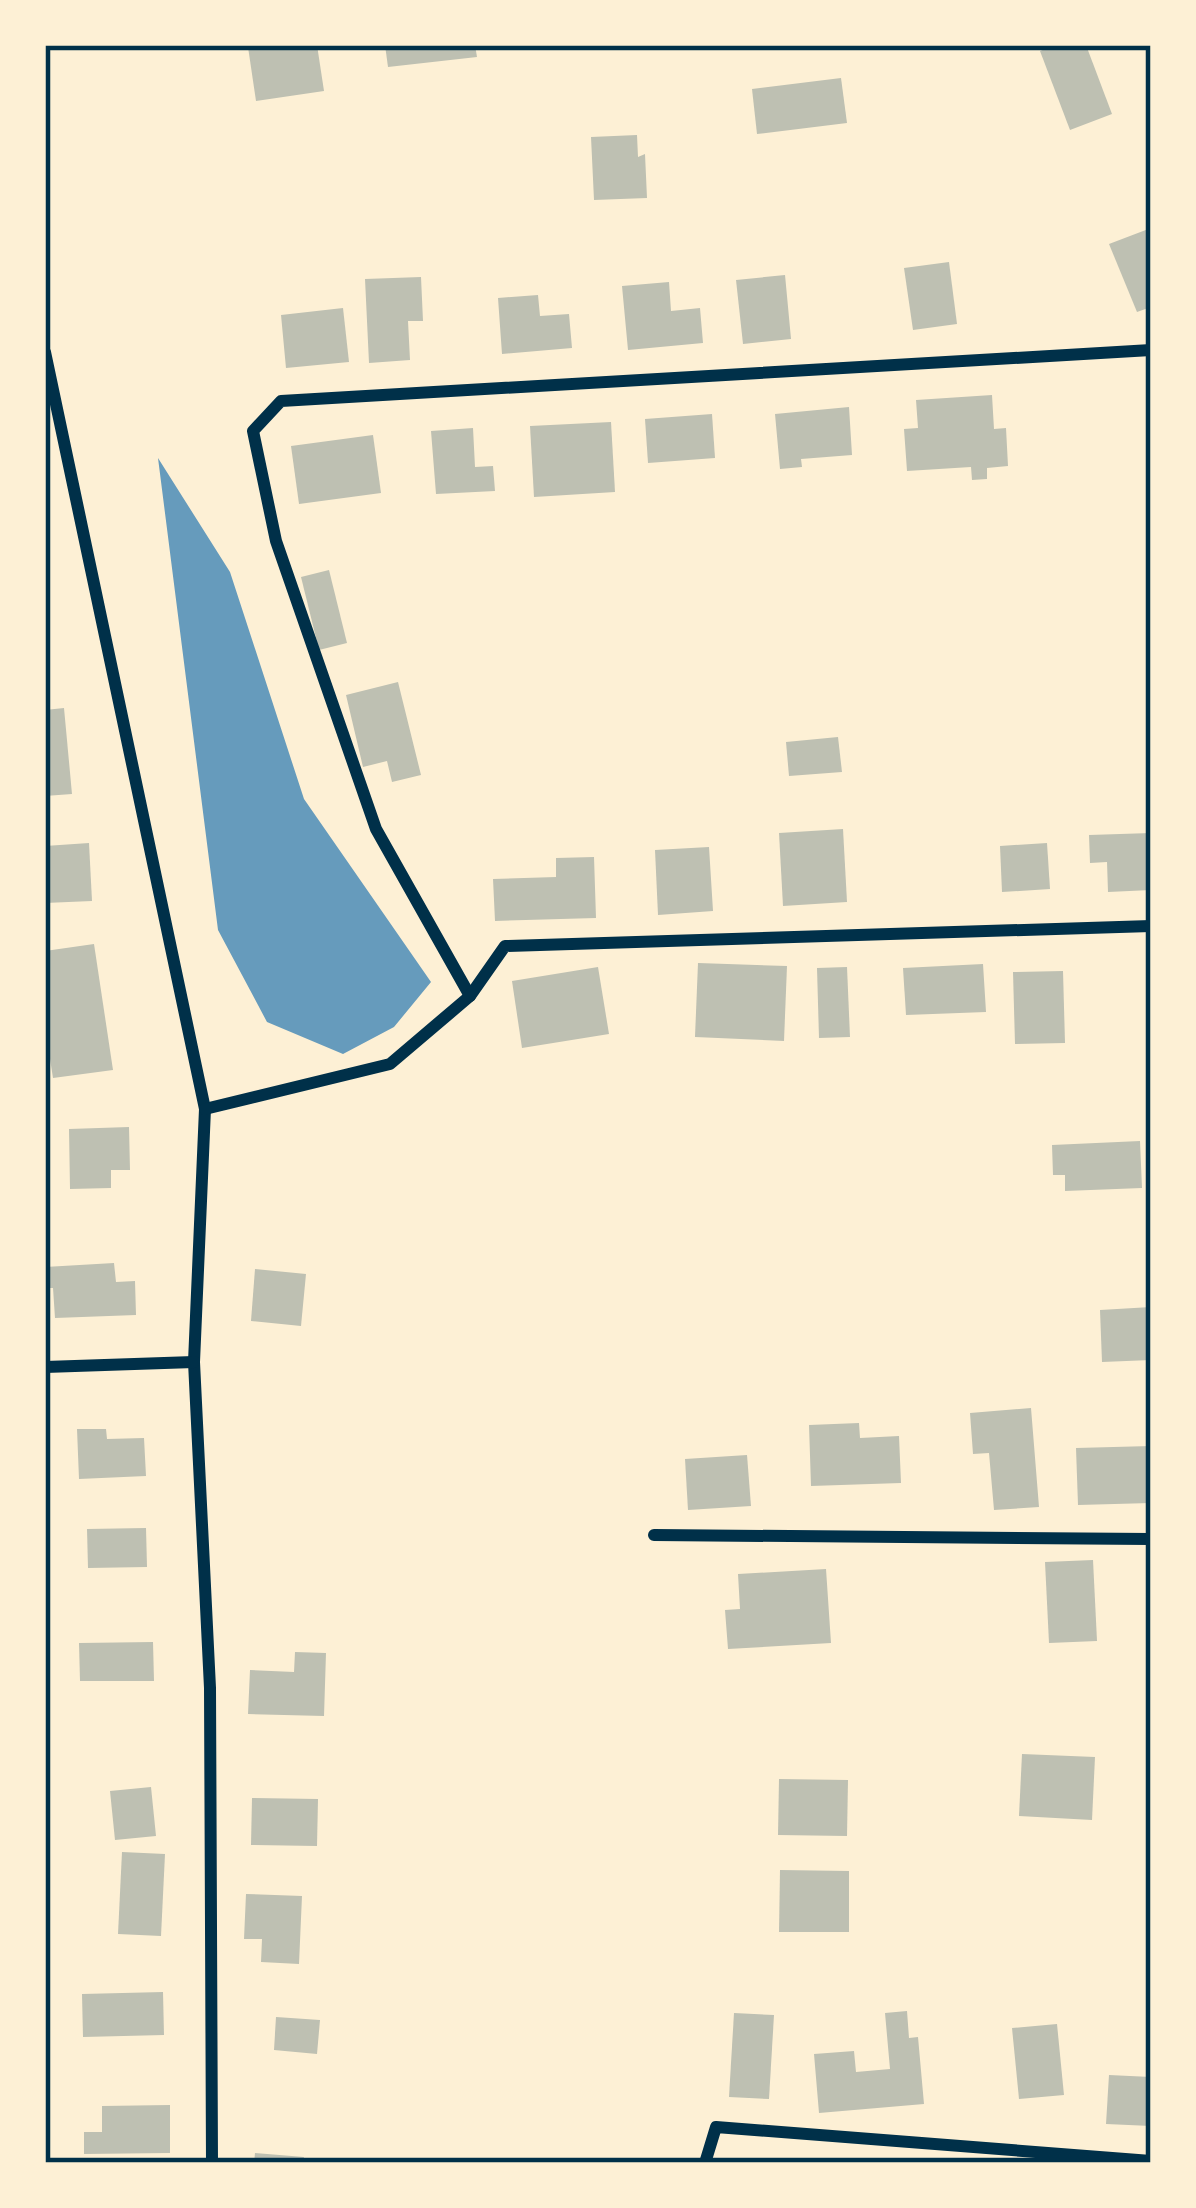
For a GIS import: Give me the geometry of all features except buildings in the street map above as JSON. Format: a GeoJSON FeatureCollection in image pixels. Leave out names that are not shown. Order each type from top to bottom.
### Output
{"type":"FeatureCollection","features":[{"type":"Feature","properties":{"kind":"street"},"geometry":{"type":"LineString","coordinates":[[470,996],[376,829],[276,541],[253,431],[281,401],[1151,350]]}},
{"type":"Feature","properties":{"kind":"street"},"geometry":{"type":"LineString","coordinates":[[45,352],[205,1109],[194,1362],[210,1688],[212,2163]]}},
{"type":"Feature","properties":{"kind":"street"},"geometry":{"type":"LineString","coordinates":[[205,1109],[390,1064],[470,996],[505,946],[1151,926]]}},
{"type":"Feature","properties":{"kind":"street"},"geometry":{"type":"LineString","coordinates":[[45,1367],[194,1362]]}},
{"type":"Feature","properties":{"kind":"street"},"geometry":{"type":"LineString","coordinates":[[653,1535],[1151,1539]]}},
{"type":"Feature","properties":{"kind":"street"},"geometry":{"type":"LineString","coordinates":[[705,2163],[716,2127],[1151,2161]]}},
{"type":"Feature","properties":{"kind":"water"},"geometry":{"type":"Polygon","coordinates":[[[158,458],[230,572],[304,799],[431,982],[394,1027],[343,1054],[267,1022],[218,930],[158,458]]]}}]}
